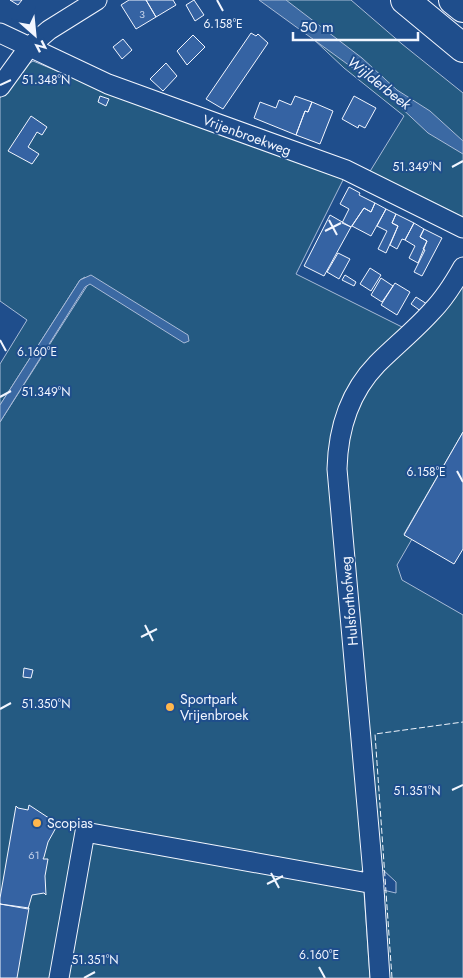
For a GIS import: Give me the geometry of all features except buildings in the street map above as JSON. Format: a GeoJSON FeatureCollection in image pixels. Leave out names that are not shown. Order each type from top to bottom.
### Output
{"type":"FeatureCollection","features":[{"type":"Feature","properties":{"kind":"highway"},"geometry":{"type":"LineString","coordinates":[[405,0],[463,48]]}},
{"type":"Feature","properties":{"kind":"highway"},"geometry":{"type":"LineString","coordinates":[[453,0],[463,8]]}},
{"type":"Feature","properties":{"kind":"street"},"geometry":{"type":"LineString","coordinates":[[0,87],[29,47],[49,30],[96,0]]}},
{"type":"Feature","properties":{"kind":"street","name":"Vrijenbroekweg"},"geometry":{"type":"LineString","coordinates":[[0,33],[108,84],[346,170],[463,228]]}},
{"type":"Feature","properties":{"kind":"street","name":"Hulsforthofweg"},"geometry":{"type":"LineString","coordinates":[[380,978],[374,884],[336,469],[338,446],[347,410],[360,384],[376,365],[433,311],[448,292],[463,267]]}},
{"type":"Feature","properties":{"kind":"street"},"geometry":{"type":"LineString","coordinates":[[59,978],[85,832],[374,884]]}},
{"type":"Feature","properties":{"kind":"shaded area"},"geometry":{"type":"Polygon","coordinates":[[[272,0],[351,0],[463,93],[463,219],[369,173],[404,116],[344,68],[272,0]]]}},
{"type":"Feature","properties":{"kind":"shaded area","name":"Sportpark Vrijenbroek"},"geometry":{"type":"Polygon","coordinates":[[[33,61],[105,91],[344,178],[296,274],[402,327],[365,366],[342,403],[365,865],[356,887],[364,892],[370,978],[0,978],[0,422],[87,286],[85,277],[80,280],[0,405],[0,364],[27,320],[0,301],[0,98],[18,73],[33,61]]]}},
{"type":"Feature","properties":{"kind":"shaded area"},"geometry":{"type":"Polygon","coordinates":[[[463,281],[463,432],[404,534],[412,539],[397,565],[402,580],[463,615],[463,978],[387,978],[383,890],[396,893],[396,882],[381,868],[345,481],[345,449],[356,406],[364,389],[463,281]]]}},
{"type":"Feature","properties":{"kind":"water","name":"Wijlderbeek"},"geometry":{"type":"Polygon","coordinates":[[[259,0],[286,0],[362,58],[397,90],[430,111],[463,141],[463,154],[428,133],[379,87],[259,0]]]}},
{"type":"Feature","properties":{"kind":"water"},"geometry":{"type":"Polygon","coordinates":[[[91,275],[188,335],[189,341],[184,343],[90,284],[85,287],[0,422],[0,405],[80,280],[91,275]]]}},
{"type":"Feature","properties":{"kind":"fence"},"geometry":{"type":"LineString","coordinates":[[392,978],[375,734],[463,722]]}},
{"type":"Feature","properties":{"kind":"place","name":"Sportpark Vrijenbroek"},"geometry":{"type":"Point","coordinates":[170,707]}},
{"type":"Feature","properties":{"kind":"place","name":"Scopias"},"geometry":{"type":"Point","coordinates":[37,823]}}]}
